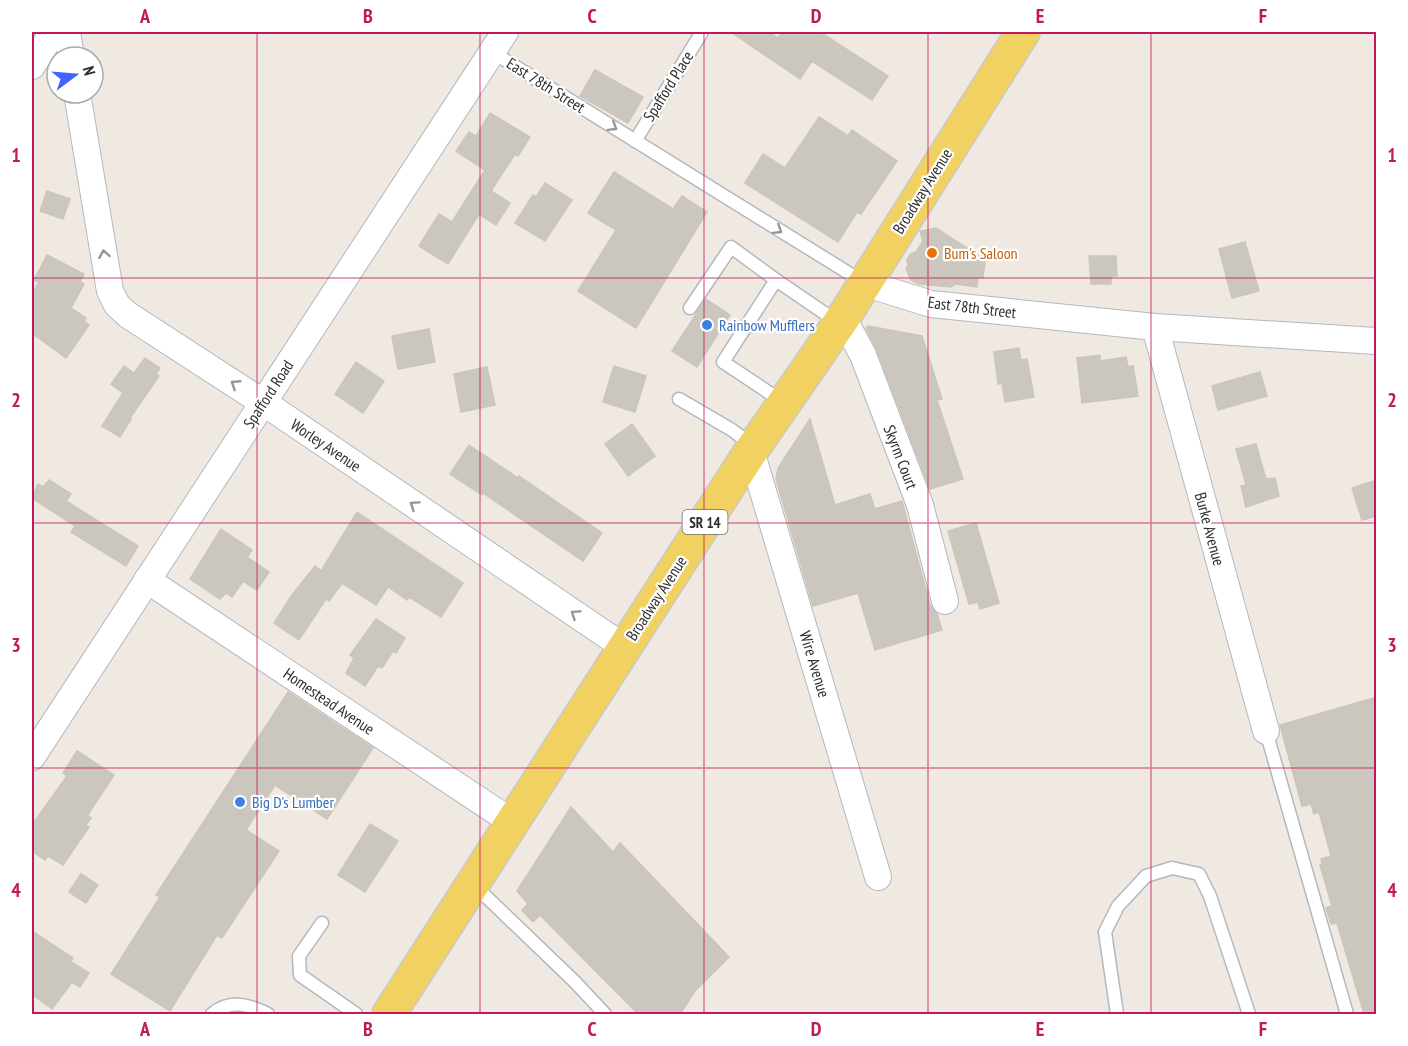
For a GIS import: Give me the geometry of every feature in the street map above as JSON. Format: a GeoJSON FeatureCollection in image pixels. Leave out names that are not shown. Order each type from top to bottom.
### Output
{"type":"FeatureCollection","features":[{"type":"Feature","properties":{"kind":"main road","name":"Broadway Avenue"},"geometry":{"type":"LineString","coordinates":[[389,1014],[753,449],[841,321],[1023,32]]}},
{"type":"Feature","properties":{"kind":"street"},"geometry":{"type":"LineString","coordinates":[[32,66],[53,32]]}},
{"type":"Feature","properties":{"kind":"street","name":"Spafford Road"},"geometry":{"type":"LineString","coordinates":[[32,757],[498,42]]}},
{"type":"Feature","properties":{"kind":"street","name":"Worley Avenue"},"geometry":{"type":"LineString","coordinates":[[79,105],[110,291],[117,305],[128,315],[263,402],[624,647]]}},
{"type":"Feature","properties":{"kind":"street","name":"East 78th Street"},"geometry":{"type":"LineString","coordinates":[[864,283],[931,304],[1155,327],[1377,341]]}},
{"type":"Feature","properties":{"kind":"street","name":"Skyrm Court"},"geometry":{"type":"LineString","coordinates":[[841,321],[863,355],[920,505],[945,601]]}},
{"type":"Feature","properties":{"kind":"street","name":"Burke Avenue"},"geometry":{"type":"LineString","coordinates":[[1155,327],[1266,731]]}},
{"type":"Feature","properties":{"kind":"street","name":"Wire Avenue"},"geometry":{"type":"LineString","coordinates":[[753,449],[878,877]]}},
{"type":"Feature","properties":{"kind":"street","name":"Homestead Avenue"},"geometry":{"type":"LineString","coordinates":[[147,580],[512,822]]}},
{"type":"Feature","properties":{"kind":"lane","name":"Spafford Place"},"geometry":{"type":"LineString","coordinates":[[635,141],[702,32]]}},
{"type":"Feature","properties":{"kind":"lane","name":"East 78th Street"},"geometry":{"type":"LineString","coordinates":[[498,42],[635,141],[864,283]]}},
{"type":"Feature","properties":{"kind":"lane"},"geometry":{"type":"LineString","coordinates":[[690,308],[731,247],[776,280],[841,321]]}},
{"type":"Feature","properties":{"kind":"lane"},"geometry":{"type":"LineString","coordinates":[[776,280],[723,362],[784,403]]}},
{"type":"Feature","properties":{"kind":"lane"},"geometry":{"type":"LineString","coordinates":[[678,399],[732,430],[753,449]]}},
{"type":"Feature","properties":{"kind":"lane"},"geometry":{"type":"LineString","coordinates":[[1266,731],[1347,1014]]}},
{"type":"Feature","properties":{"kind":"lane"},"geometry":{"type":"LineString","coordinates":[[1117,1014],[1105,932],[1118,906],[1146,876],[1172,868],[1199,874],[1249,1014]]}},
{"type":"Feature","properties":{"kind":"lane"},"geometry":{"type":"LineString","coordinates":[[473,884],[605,1014]]}},
{"type":"Feature","properties":{"kind":"lane"},"geometry":{"type":"LineString","coordinates":[[322,923],[299,956],[300,975],[356,1014]]}},
{"type":"Feature","properties":{"kind":"lane"},"geometry":{"type":"LineString","coordinates":[[212,1014],[221,1006],[236,1003],[268,1014]]}},
{"type":"Feature","properties":{"kind":"building"},"geometry":{"type":"Polygon","coordinates":[[[731,32],[769,32],[778,38],[783,32],[820,32],[888,76],[872,100],[812,61],[800,79],[731,32]]]}},
{"type":"Feature","properties":{"kind":"building"},"geometry":{"type":"Polygon","coordinates":[[[595,70],[643,97],[628,123],[580,96],[595,70]]]}},
{"type":"Feature","properties":{"kind":"building"},"geometry":{"type":"Polygon","coordinates":[[[490,113],[530,137],[518,156],[515,154],[491,191],[510,203],[496,225],[479,214],[448,264],[419,246],[439,214],[452,222],[485,170],[456,151],[469,132],[476,136],[490,113]]]}},
{"type":"Feature","properties":{"kind":"building"},"geometry":{"type":"Polygon","coordinates":[[[819,117],[848,136],[852,130],[897,161],[861,214],[857,212],[838,242],[745,183],[763,154],[785,168],[819,117]]]}},
{"type":"Feature","properties":{"kind":"building"},"geometry":{"type":"Polygon","coordinates":[[[614,172],[673,209],[682,196],[707,212],[636,328],[578,291],[616,230],[588,213],[614,172]]]}},
{"type":"Feature","properties":{"kind":"building"},"geometry":{"type":"Polygon","coordinates":[[[545,183],[572,200],[545,241],[515,223],[533,195],[536,197],[545,183]]]}},
{"type":"Feature","properties":{"kind":"building"},"geometry":{"type":"Polygon","coordinates":[[[47,191],[70,199],[63,219],[40,211],[47,191]]]}},
{"type":"Feature","properties":{"kind":"building"},"geometry":{"type":"Polygon","coordinates":[[[936,228],[985,260],[983,278],[978,277],[977,287],[955,284],[951,287],[919,284],[911,280],[906,269],[907,260],[923,241],[920,231],[936,228]]]}},
{"type":"Feature","properties":{"kind":"building"},"geometry":{"type":"Polygon","coordinates":[[[1245,242],[1259,291],[1232,298],[1219,249],[1245,242]]]}},
{"type":"Feature","properties":{"kind":"building"},"geometry":{"type":"Polygon","coordinates":[[[47,255],[84,274],[80,282],[84,284],[71,308],[86,318],[84,321],[89,325],[66,358],[32,333],[32,294],[39,282],[34,280],[47,255]]]}},
{"type":"Feature","properties":{"kind":"building"},"geometry":{"type":"Polygon","coordinates":[[[1089,256],[1116,256],[1117,276],[1111,276],[1111,284],[1091,284],[1089,256]]]}},
{"type":"Feature","properties":{"kind":"building","name":"Rainbow Mufflers"},"geometry":{"type":"Polygon","coordinates":[[[706,299],[730,315],[697,367],[672,351],[706,299]]]}},
{"type":"Feature","properties":{"kind":"building"},"geometry":{"type":"Polygon","coordinates":[[[868,326],[922,336],[942,399],[937,400],[963,479],[930,489],[877,350],[866,328],[868,326]]]}},
{"type":"Feature","properties":{"kind":"building"},"geometry":{"type":"Polygon","coordinates":[[[429,329],[435,362],[398,369],[392,336],[429,329]]]}},
{"type":"Feature","properties":{"kind":"building"},"geometry":{"type":"Polygon","coordinates":[[[1019,348],[1021,360],[1027,359],[1034,397],[1005,402],[1002,383],[998,384],[994,352],[1019,348]]]}},
{"type":"Feature","properties":{"kind":"building"},"geometry":{"type":"Polygon","coordinates":[[[1100,355],[1100,361],[1126,357],[1128,367],[1133,366],[1138,396],[1082,403],[1077,358],[1100,355]]]}},
{"type":"Feature","properties":{"kind":"building"},"geometry":{"type":"Polygon","coordinates":[[[145,358],[160,368],[156,374],[159,376],[130,418],[120,437],[102,426],[123,393],[111,384],[124,366],[134,373],[145,358]]]}},
{"type":"Feature","properties":{"kind":"building"},"geometry":{"type":"Polygon","coordinates":[[[356,362],[384,381],[363,413],[335,394],[356,362]]]}},
{"type":"Feature","properties":{"kind":"building"},"geometry":{"type":"Polygon","coordinates":[[[614,366],[646,376],[635,412],[603,402],[614,366]]]}},
{"type":"Feature","properties":{"kind":"building"},"geometry":{"type":"Polygon","coordinates":[[[487,367],[495,405],[461,412],[454,374],[487,367]]]}},
{"type":"Feature","properties":{"kind":"building"},"geometry":{"type":"Polygon","coordinates":[[[1260,372],[1267,396],[1218,410],[1212,386],[1260,372]]]}},
{"type":"Feature","properties":{"kind":"building"},"geometry":{"type":"Polygon","coordinates":[[[810,419],[835,505],[870,494],[875,509],[902,501],[930,605],[937,613],[942,630],[875,650],[858,593],[813,606],[776,479],[778,468],[810,419]]]}},
{"type":"Feature","properties":{"kind":"building"},"geometry":{"type":"Polygon","coordinates":[[[632,424],[655,456],[628,476],[605,444],[632,424]]]}},
{"type":"Feature","properties":{"kind":"building"},"geometry":{"type":"Polygon","coordinates":[[[1256,444],[1266,479],[1275,478],[1279,496],[1246,507],[1241,486],[1246,485],[1236,449],[1256,444]]]}},
{"type":"Feature","properties":{"kind":"building"},"geometry":{"type":"Polygon","coordinates":[[[469,445],[602,533],[583,561],[483,493],[482,495],[450,474],[469,445]]]}},
{"type":"Feature","properties":{"kind":"building"},"geometry":{"type":"Polygon","coordinates":[[[49,480],[71,494],[66,501],[138,546],[126,566],[71,532],[75,526],[32,498],[38,484],[43,487],[49,480]]]}},
{"type":"Feature","properties":{"kind":"building"},"geometry":{"type":"Polygon","coordinates":[[[1377,480],[1377,516],[1362,520],[1352,488],[1377,480]]]}},
{"type":"Feature","properties":{"kind":"building"},"geometry":{"type":"Polygon","coordinates":[[[357,512],[463,583],[441,617],[409,597],[407,600],[388,587],[376,605],[342,583],[329,601],[326,599],[299,640],[274,623],[315,566],[321,571],[357,512]]]}},
{"type":"Feature","properties":{"kind":"building"},"geometry":{"type":"Polygon","coordinates":[[[976,523],[999,603],[980,609],[978,602],[969,604],[948,531],[976,523]]]}},
{"type":"Feature","properties":{"kind":"building"},"geometry":{"type":"Polygon","coordinates":[[[221,529],[252,550],[247,557],[269,572],[257,590],[243,581],[232,597],[226,593],[220,599],[190,579],[221,529]]]}},
{"type":"Feature","properties":{"kind":"building"},"geometry":{"type":"Polygon","coordinates":[[[376,619],[405,638],[396,653],[393,651],[382,668],[378,666],[365,686],[346,673],[354,658],[350,655],[376,619]]]}},
{"type":"Feature","properties":{"kind":"building","name":"Big D's Lumber"},"geometry":{"type":"Polygon","coordinates":[[[288,692],[373,748],[327,819],[275,785],[246,830],[279,851],[222,938],[217,935],[170,1011],[111,974],[160,897],[156,895],[288,692]]]}},
{"type":"Feature","properties":{"kind":"building"},"geometry":{"type":"Polygon","coordinates":[[[1377,697],[1377,1014],[1364,1014],[1337,923],[1331,924],[1326,908],[1332,906],[1320,865],[1322,864],[1321,859],[1331,856],[1319,812],[1314,814],[1311,804],[1302,806],[1280,725],[1377,697]]]}},
{"type":"Feature","properties":{"kind":"building"},"geometry":{"type":"Polygon","coordinates":[[[77,751],[114,775],[89,813],[88,816],[91,818],[86,825],[89,827],[63,865],[48,856],[45,860],[32,851],[32,825],[67,776],[63,773],[77,751]]]}},
{"type":"Feature","properties":{"kind":"building"},"geometry":{"type":"Polygon","coordinates":[[[571,807],[613,852],[620,843],[729,957],[695,991],[680,1014],[638,1014],[540,915],[533,922],[522,910],[528,904],[517,891],[571,807]]]}},
{"type":"Feature","properties":{"kind":"building"},"geometry":{"type":"Polygon","coordinates":[[[370,824],[398,841],[365,892],[338,875],[370,824]]]}},
{"type":"Feature","properties":{"kind":"building"},"geometry":{"type":"Polygon","coordinates":[[[81,874],[98,885],[86,903],[69,892],[81,874]]]}},
{"type":"Feature","properties":{"kind":"building"},"geometry":{"type":"Polygon","coordinates":[[[32,931],[73,958],[71,962],[89,973],[80,987],[72,982],[52,1009],[32,994],[32,931]]]}},
{"type":"Feature","properties":{"kind":"place","name":"Bum's Saloon"},"geometry":{"type":"Point","coordinates":[932,253]}},
{"type":"Feature","properties":{"kind":"place","name":"Rainbow Mufflers"},"geometry":{"type":"Point","coordinates":[707,325]}},
{"type":"Feature","properties":{"kind":"place","name":"Big D's Lumber"},"geometry":{"type":"Point","coordinates":[240,802]}}]}
